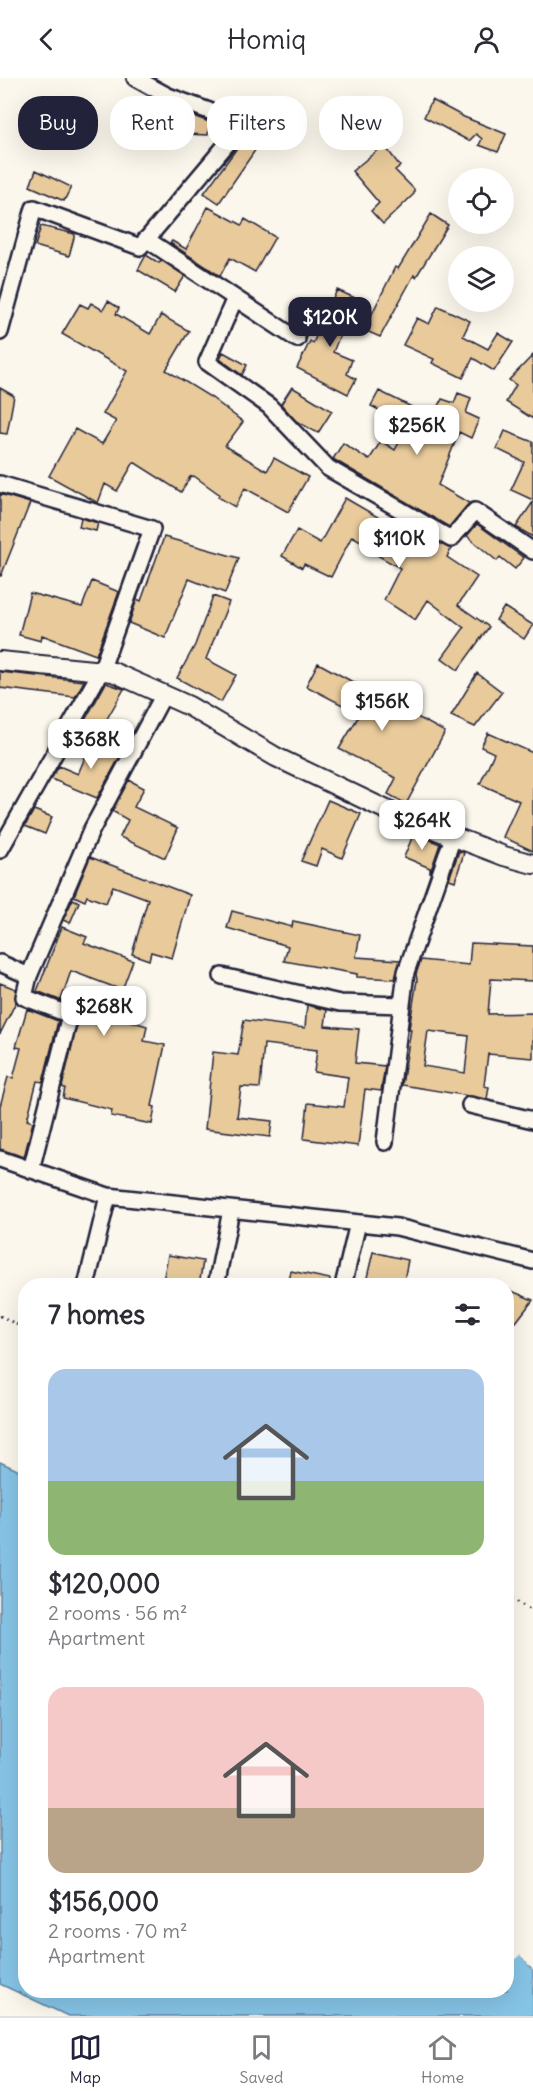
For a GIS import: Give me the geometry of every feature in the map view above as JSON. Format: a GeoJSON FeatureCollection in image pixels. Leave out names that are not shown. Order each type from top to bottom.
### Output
{"type":"FeatureCollection","features":[{"type":"Feature","properties":{"kind":"street"},"geometry":{"type":"LineString","coordinates":[[0,333],[34,208],[140,247],[237,132],[212,112],[168,96],[135,78]]}},
{"type":"Feature","properties":{"kind":"street"},"geometry":{"type":"LineString","coordinates":[[146,239],[297,339]]}},
{"type":"Feature","properties":{"kind":"street"},"geometry":{"type":"LineString","coordinates":[[235,298],[207,362],[269,406],[328,468],[451,539],[474,511],[533,550]]}},
{"type":"Feature","properties":{"kind":"street"},"geometry":{"type":"LineString","coordinates":[[0,484],[152,529],[101,671],[0,850]]}},
{"type":"Feature","properties":{"kind":"street"},"geometry":{"type":"LineString","coordinates":[[0,661],[113,672],[164,694],[329,784],[453,837],[533,864]]}},
{"type":"Feature","properties":{"kind":"street"},"geometry":{"type":"LineString","coordinates":[[31,1170],[70,1015],[24,997],[29,976],[91,831],[164,694]]}},
{"type":"Feature","properties":{"kind":"street"},"geometry":{"type":"LineString","coordinates":[[385,1142],[406,972],[453,837]]}},
{"type":"Feature","properties":{"kind":"street"},"geometry":{"type":"LineString","coordinates":[[0,963],[29,976]]}},
{"type":"Feature","properties":{"kind":"street"},"geometry":{"type":"LineString","coordinates":[[222,976],[340,1003],[402,1005]]}},
{"type":"Feature","properties":{"kind":"street"},"geometry":{"type":"LineString","coordinates":[[470,1105],[533,1119]]}},
{"type":"Feature","properties":{"kind":"street"},"geometry":{"type":"LineString","coordinates":[[0,1159],[108,1196],[397,1227],[533,1262]]}},
{"type":"Feature","properties":{"kind":"street"},"geometry":{"type":"LineString","coordinates":[[88,1278],[108,1196]]}},
{"type":"Feature","properties":{"kind":"street"},"geometry":{"type":"LineString","coordinates":[[218,1278],[231,1210]]}},
{"type":"Feature","properties":{"kind":"street"},"geometry":{"type":"LineString","coordinates":[[346,1278],[358,1223]]}},
{"type":"Feature","properties":{"kind":"path"},"geometry":{"type":"LineString","coordinates":[[0,1317],[18,1325]]}},
{"type":"Feature","properties":{"kind":"path"},"geometry":{"type":"LineString","coordinates":[[514,1600],[533,1612]]}},
{"type":"Feature","properties":{"kind":"water"},"geometry":{"type":"Polygon","coordinates":[[[0,1462],[18,1470],[18,1992],[0,1984],[0,1462]]]}},
{"type":"Feature","properties":{"kind":"water"},"geometry":{"type":"Polygon","coordinates":[[[514,1947],[533,1970],[533,2016],[68,2016],[30,1998],[514,1998],[514,1947]]]}},
{"type":"Feature","properties":{"kind":"pier"},"geometry":{"type":"Polygon","coordinates":[[[514,1942],[533,1965],[533,1970],[520,1955],[514,1960],[514,1942]]]}},
{"type":"Feature","properties":{"kind":"building"},"geometry":{"type":"Polygon","coordinates":[[[432,100],[464,117],[506,134],[498,152],[479,145],[482,139],[476,134],[469,141],[424,117],[432,100]]]}},
{"type":"Feature","properties":{"kind":"building"},"geometry":{"type":"Polygon","coordinates":[[[195,117],[207,121],[207,135],[195,134],[195,117]]]}},
{"type":"Feature","properties":{"kind":"building"},"geometry":{"type":"Polygon","coordinates":[[[235,150],[255,150],[219,203],[204,193],[235,150]]]}},
{"type":"Feature","properties":{"kind":"building"},"geometry":{"type":"Polygon","coordinates":[[[378,150],[388,150],[400,166],[395,170],[414,189],[414,194],[383,224],[371,211],[379,203],[352,171],[378,150]]]}},
{"type":"Feature","properties":{"kind":"building"},"geometry":{"type":"Polygon","coordinates":[[[36,170],[71,187],[64,201],[30,186],[36,170]]]}},
{"type":"Feature","properties":{"kind":"building"},"geometry":{"type":"Polygon","coordinates":[[[208,207],[242,225],[245,219],[275,237],[255,272],[230,258],[220,276],[170,243],[172,241],[186,249],[208,207]]]}},
{"type":"Feature","properties":{"kind":"building"},"geometry":{"type":"Polygon","coordinates":[[[431,214],[448,225],[416,277],[414,275],[380,337],[364,330],[395,267],[398,269],[431,214]]]}},
{"type":"Feature","properties":{"kind":"building"},"geometry":{"type":"Polygon","coordinates":[[[41,226],[75,234],[69,256],[35,246],[41,226]]]}},
{"type":"Feature","properties":{"kind":"building"},"geometry":{"type":"Polygon","coordinates":[[[146,255],[159,263],[161,260],[185,276],[175,292],[138,270],[146,255]]]}},
{"type":"Feature","properties":{"kind":"building"},"geometry":{"type":"Polygon","coordinates":[[[337,290],[355,298],[333,352],[352,360],[347,374],[356,379],[348,394],[297,368],[310,341],[313,343],[337,290]]]}},
{"type":"Feature","properties":{"kind":"building"},"geometry":{"type":"Polygon","coordinates":[[[108,301],[119,308],[116,314],[150,334],[161,315],[189,331],[166,370],[212,398],[243,422],[225,446],[267,471],[274,458],[308,477],[288,512],[245,488],[235,507],[218,497],[219,494],[194,476],[190,477],[181,492],[134,462],[117,491],[105,484],[98,503],[49,476],[75,429],[102,444],[116,421],[103,414],[127,371],[62,334],[80,304],[88,308],[91,303],[103,310],[108,301]]]}},
{"type":"Feature","properties":{"kind":"building"},"geometry":{"type":"Polygon","coordinates":[[[438,306],[470,321],[463,336],[488,349],[498,333],[513,342],[494,371],[473,358],[463,378],[432,363],[434,359],[403,345],[417,318],[429,324],[438,306]]]}},
{"type":"Feature","properties":{"kind":"building"},"geometry":{"type":"Polygon","coordinates":[[[223,352],[247,365],[242,375],[220,359],[223,352]]]}},
{"type":"Feature","properties":{"kind":"building"},"geometry":{"type":"Polygon","coordinates":[[[533,355],[533,419],[506,402],[516,385],[509,380],[533,355]]]}},
{"type":"Feature","properties":{"kind":"building"},"geometry":{"type":"Polygon","coordinates":[[[292,387],[332,411],[318,433],[296,421],[281,404],[292,387]]]}},
{"type":"Feature","properties":{"kind":"building"},"geometry":{"type":"Polygon","coordinates":[[[0,388],[14,396],[7,434],[0,433],[0,388]]]}},
{"type":"Feature","properties":{"kind":"building"},"geometry":{"type":"Polygon","coordinates":[[[379,391],[434,418],[442,399],[454,403],[458,393],[471,398],[466,413],[479,419],[471,438],[459,432],[438,485],[469,503],[449,527],[333,459],[343,443],[369,460],[381,441],[395,450],[408,425],[371,406],[379,391]]]}},
{"type":"Feature","properties":{"kind":"building"},"geometry":{"type":"Polygon","coordinates":[[[505,431],[533,442],[533,500],[511,490],[524,462],[497,449],[505,431]]]}},
{"type":"Feature","properties":{"kind":"building"},"geometry":{"type":"Polygon","coordinates":[[[0,494],[30,503],[1,576],[0,576],[0,494]]]}},
{"type":"Feature","properties":{"kind":"building"},"geometry":{"type":"Polygon","coordinates":[[[345,498],[388,523],[392,516],[451,549],[447,557],[477,577],[458,605],[489,627],[458,670],[442,658],[464,628],[428,600],[415,620],[384,600],[400,568],[377,555],[379,551],[352,536],[331,577],[304,564],[302,568],[282,556],[297,530],[320,543],[345,498]]]}},
{"type":"Feature","properties":{"kind":"building"},"geometry":{"type":"Polygon","coordinates":[[[533,502],[533,537],[516,527],[533,502]]]}},
{"type":"Feature","properties":{"kind":"building"},"geometry":{"type":"Polygon","coordinates":[[[81,518],[98,523],[96,531],[79,527],[81,518]]]}},
{"type":"Feature","properties":{"kind":"building"},"geometry":{"type":"Polygon","coordinates":[[[477,524],[524,558],[515,569],[500,557],[497,561],[467,536],[477,524]]]}},
{"type":"Feature","properties":{"kind":"building"},"geometry":{"type":"Polygon","coordinates":[[[164,537],[239,558],[225,593],[189,579],[165,638],[129,623],[137,599],[141,601],[164,537]]]}},
{"type":"Feature","properties":{"kind":"building"},"geometry":{"type":"Polygon","coordinates":[[[92,581],[119,592],[96,655],[42,635],[41,641],[19,635],[30,593],[82,607],[92,581]]]}},
{"type":"Feature","properties":{"kind":"building"},"geometry":{"type":"Polygon","coordinates":[[[213,596],[229,602],[206,659],[236,675],[221,702],[177,678],[195,645],[213,596]]]}},
{"type":"Feature","properties":{"kind":"building"},"geometry":{"type":"Polygon","coordinates":[[[504,607],[533,625],[524,639],[496,620],[504,607]]]}},
{"type":"Feature","properties":{"kind":"building"},"geometry":{"type":"Polygon","coordinates":[[[318,663],[445,732],[406,804],[388,794],[396,778],[339,749],[360,714],[306,686],[318,663]]]}},
{"type":"Feature","properties":{"kind":"building"},"geometry":{"type":"Polygon","coordinates":[[[0,672],[84,681],[75,697],[0,688],[0,672]]]}},
{"type":"Feature","properties":{"kind":"building"},"geometry":{"type":"Polygon","coordinates":[[[477,673],[502,692],[475,727],[451,716],[477,673]]]}},
{"type":"Feature","properties":{"kind":"building"},"geometry":{"type":"Polygon","coordinates":[[[106,683],[124,689],[96,738],[80,729],[106,683]]]}},
{"type":"Feature","properties":{"kind":"building"},"geometry":{"type":"Polygon","coordinates":[[[488,733],[533,753],[533,851],[503,837],[519,801],[480,784],[494,753],[481,747],[488,733]]]}},
{"type":"Feature","properties":{"kind":"building"},"geometry":{"type":"Polygon","coordinates":[[[93,739],[123,751],[97,798],[51,779],[59,766],[78,774],[93,739]]]}},
{"type":"Feature","properties":{"kind":"building"},"geometry":{"type":"Polygon","coordinates":[[[129,780],[144,788],[134,807],[178,828],[165,858],[120,837],[128,820],[112,811],[129,780]]]}},
{"type":"Feature","properties":{"kind":"building"},"geometry":{"type":"Polygon","coordinates":[[[328,800],[361,814],[342,858],[322,849],[316,866],[301,861],[328,800]]]}},
{"type":"Feature","properties":{"kind":"building"},"geometry":{"type":"Polygon","coordinates":[[[34,810],[52,817],[45,834],[25,826],[34,810]]]}},
{"type":"Feature","properties":{"kind":"building"},"geometry":{"type":"Polygon","coordinates":[[[414,833],[440,844],[430,873],[430,868],[404,857],[414,833]]]}},
{"type":"Feature","properties":{"kind":"building"},"geometry":{"type":"Polygon","coordinates":[[[459,851],[464,853],[455,881],[449,879],[459,851]]]}},
{"type":"Feature","properties":{"kind":"building"},"geometry":{"type":"Polygon","coordinates":[[[90,857],[190,895],[172,958],[151,952],[149,960],[132,954],[148,899],[113,886],[106,903],[87,896],[85,901],[74,896],[90,857]]]}},
{"type":"Feature","properties":{"kind":"building"},"geometry":{"type":"Polygon","coordinates":[[[73,899],[79,902],[70,923],[63,920],[73,899]]]}},
{"type":"Feature","properties":{"kind":"building"},"geometry":{"type":"Polygon","coordinates":[[[232,911],[292,927],[293,921],[360,935],[356,957],[400,960],[395,979],[357,977],[357,974],[284,961],[288,946],[227,928],[232,911]]]}},
{"type":"Feature","properties":{"kind":"building"},"geometry":{"type":"Polygon","coordinates":[[[62,927],[87,937],[84,943],[133,961],[122,990],[71,971],[61,1000],[147,1026],[144,1041],[165,1045],[152,1106],[155,1107],[152,1124],[111,1116],[112,1110],[63,1098],[65,1088],[62,1087],[80,1013],[74,1006],[37,991],[62,927]]]}},
{"type":"Feature","properties":{"kind":"building"},"geometry":{"type":"Polygon","coordinates":[[[471,943],[533,946],[533,981],[491,979],[488,1014],[533,1013],[533,1058],[488,1054],[484,1086],[489,1087],[487,1099],[402,1085],[411,1029],[409,1029],[416,974],[421,960],[469,965],[471,943]],[[428,1031],[423,1066],[465,1073],[469,1036],[428,1031]]]}},
{"type":"Feature","properties":{"kind":"building"},"geometry":{"type":"Polygon","coordinates":[[[0,983],[16,989],[16,1002],[0,1034],[0,983]]]}},
{"type":"Feature","properties":{"kind":"building"},"geometry":{"type":"Polygon","coordinates":[[[307,1005],[327,1010],[325,1026],[359,1029],[355,1063],[385,1066],[381,1091],[365,1089],[358,1146],[304,1139],[308,1103],[344,1107],[348,1077],[314,1072],[317,1050],[264,1044],[260,1088],[241,1087],[237,1117],[272,1121],[270,1137],[205,1129],[213,1052],[238,1055],[244,1020],[305,1028],[307,1005]]]}},
{"type":"Feature","properties":{"kind":"building"},"geometry":{"type":"Polygon","coordinates":[[[27,1009],[58,1021],[43,1082],[37,1081],[27,1120],[33,1122],[24,1157],[0,1149],[0,1106],[8,1077],[13,1078],[21,1048],[16,1047],[27,1009]]]}},
{"type":"Feature","properties":{"kind":"building"},"geometry":{"type":"Polygon","coordinates":[[[373,1252],[408,1260],[405,1278],[367,1278],[373,1252]]]}},
{"type":"Feature","properties":{"kind":"building"},"geometry":{"type":"Polygon","coordinates":[[[168,1255],[203,1261],[200,1278],[164,1278],[168,1255]]]}},
{"type":"Feature","properties":{"kind":"building"},"geometry":{"type":"Polygon","coordinates":[[[291,1271],[325,1278],[290,1278],[291,1271]]]}},
{"type":"Feature","properties":{"kind":"building"},"geometry":{"type":"Polygon","coordinates":[[[514,1292],[533,1300],[516,1322],[514,1321],[514,1292]]]}}]}
